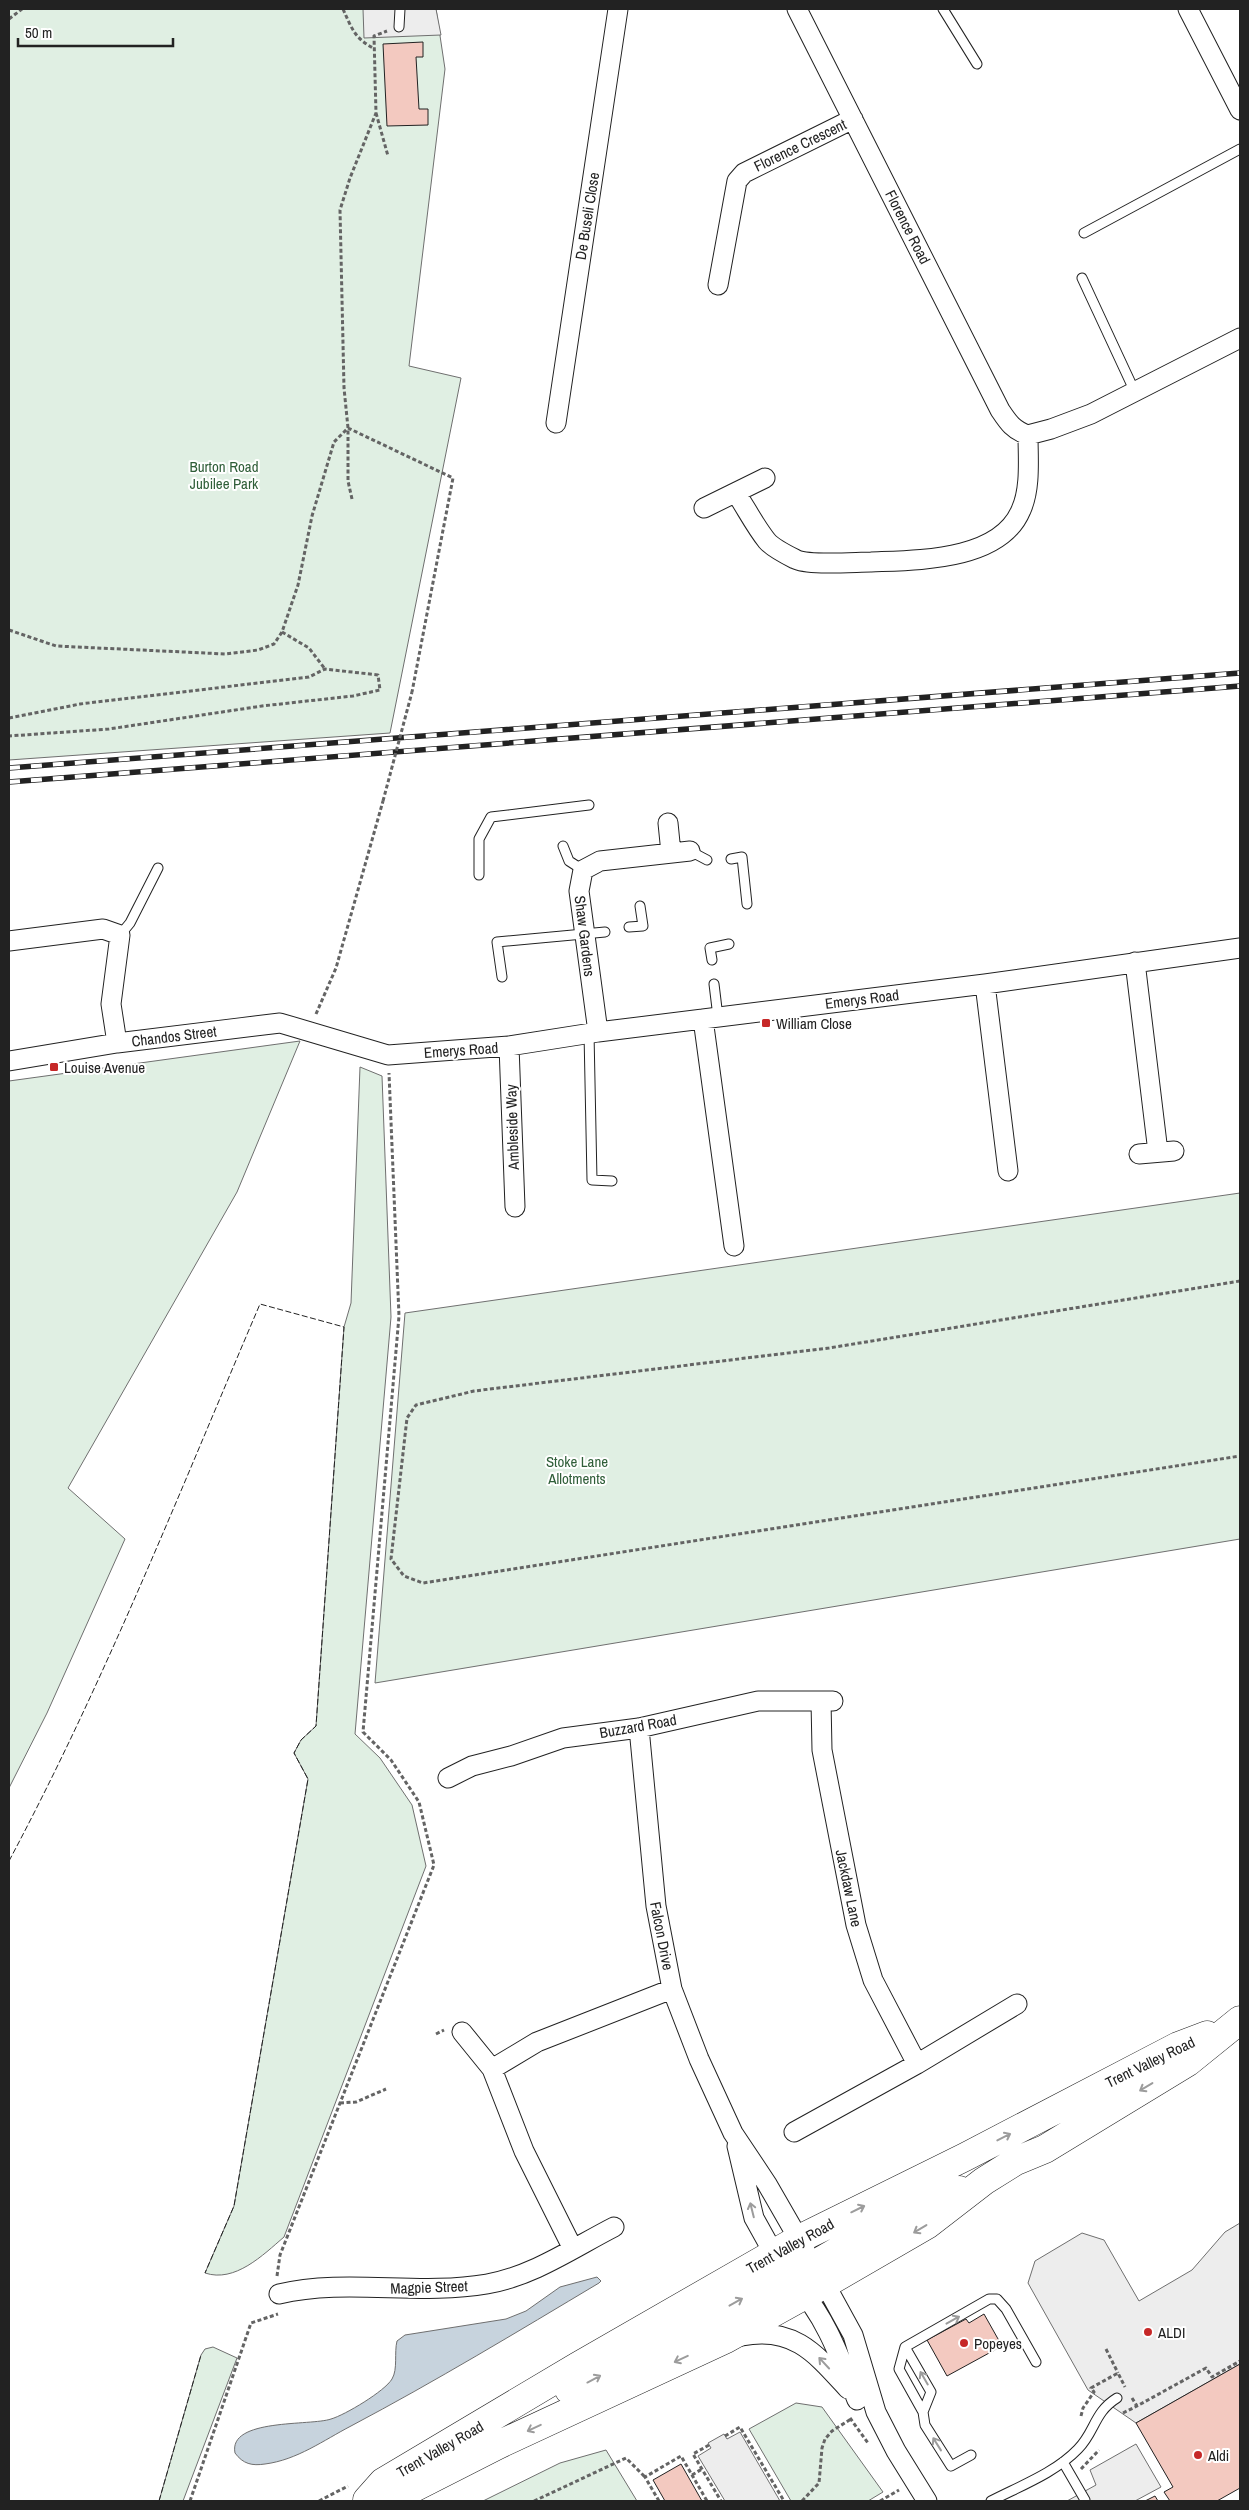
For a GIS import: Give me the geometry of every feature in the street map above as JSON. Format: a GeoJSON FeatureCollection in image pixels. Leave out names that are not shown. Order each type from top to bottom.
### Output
{"type":"FeatureCollection","features":[{"type":"Feature","properties":{"kind":"main road","name":"Trent Valley Road"},"geometry":{"type":"LineString","coordinates":[[376,2501],[392,2499],[498,2445],[726,2339],[815,2282],[927,2225],[984,2180],[1016,2161],[1045,2149],[1188,2062],[1237,2022]]}},
{"type":"Feature","properties":{"kind":"main road","name":"Trent Valley Road"},"geometry":{"type":"LineString","coordinates":[[365,2501],[383,2482],[578,2366],[780,2264],[799,2239],[964,2157],[1178,2046],[1237,2022]]}},
{"type":"Feature","properties":{"kind":"main road"},"geometry":{"type":"LineString","coordinates":[[780,2264],[794,2276],[815,2282]]}},
{"type":"Feature","properties":{"kind":"street","name":"De Buseli Close"},"geometry":{"type":"LineString","coordinates":[[556,423],[618,9]]}},
{"type":"Feature","properties":{"kind":"street","name":"Florence Road"},"geometry":{"type":"LineString","coordinates":[[797,9],[1000,410],[1010,425],[1019,432],[1028,435]]}},
{"type":"Feature","properties":{"kind":"street"},"geometry":{"type":"LineString","coordinates":[[1188,9],[1240,110]]}},
{"type":"Feature","properties":{"kind":"street","name":"Florence Crescent"},"geometry":{"type":"LineString","coordinates":[[718,285],[737,181],[744,173],[758,164],[853,119]]}},
{"type":"Feature","properties":{"kind":"street"},"geometry":{"type":"LineString","coordinates":[[736,493],[767,542],[798,560],[834,562],[910,561],[963,553],[987,545],[1007,531],[1021,510],[1026,482],[1028,435],[1051,429],[1091,414],[1240,338]]}},
{"type":"Feature","properties":{"kind":"street"},"geometry":{"type":"LineString","coordinates":[[704,508],[766,478]]}},
{"type":"Feature","properties":{"kind":"street"},"geometry":{"type":"LineString","coordinates":[[668,823],[671,853]]}},
{"type":"Feature","properties":{"kind":"street"},"geometry":{"type":"LineString","coordinates":[[583,870],[600,862],[671,853],[699,856]]}},
{"type":"Feature","properties":{"kind":"street","name":"Shaw Gardens"},"geometry":{"type":"LineString","coordinates":[[583,870],[579,891],[594,1033]]}},
{"type":"Feature","properties":{"kind":"street"},"geometry":{"type":"LineString","coordinates":[[9,940],[103,929],[120,935],[111,1004],[117,1043]]}},
{"type":"Feature","properties":{"kind":"street","name":"Emerys Road"},"geometry":{"type":"LineString","coordinates":[[338,1039],[388,1055],[509,1046],[594,1033],[985,984],[1240,948]]}},
{"type":"Feature","properties":{"kind":"street"},"geometry":{"type":"LineString","coordinates":[[1135,962],[1166,1151],[1138,1154]]}},
{"type":"Feature","properties":{"kind":"street"},"geometry":{"type":"LineString","coordinates":[[985,984],[1008,1171]]}},
{"type":"Feature","properties":{"kind":"street"},"geometry":{"type":"LineString","coordinates":[[711,1018],[734,1246]]}},
{"type":"Feature","properties":{"kind":"street","name":"Chandos Street"},"geometry":{"type":"LineString","coordinates":[[9,1060],[117,1043],[280,1023],[338,1039]]}},
{"type":"Feature","properties":{"kind":"street","name":"Ambleside Way"},"geometry":{"type":"LineString","coordinates":[[509,1046],[515,1207]]}},
{"type":"Feature","properties":{"kind":"street","name":"Buzzard Road"},"geometry":{"type":"LineString","coordinates":[[448,1778],[472,1766],[563,1738],[639,1728],[758,1701],[827,1701]]}},
{"type":"Feature","properties":{"kind":"street","name":"Jackdaw Lane"},"geometry":{"type":"LineString","coordinates":[[827,1701],[822,1750],[856,1925],[873,1980],[917,2064]]}},
{"type":"Feature","properties":{"kind":"street","name":"Falcon Drive"},"geometry":{"type":"LineString","coordinates":[[639,1728],[656,1906],[672,1989],[699,2059],[734,2133],[799,2239],[815,2282]]}},
{"type":"Feature","properties":{"kind":"street"},"geometry":{"type":"LineString","coordinates":[[492,2069],[537,2042],[672,1989]]}},
{"type":"Feature","properties":{"kind":"street"},"geometry":{"type":"LineString","coordinates":[[794,2132],[917,2064],[1017,2004]]}},
{"type":"Feature","properties":{"kind":"street"},"geometry":{"type":"LineString","coordinates":[[453,2031],[492,2069],[524,2151],[573,2249]]}},
{"type":"Feature","properties":{"kind":"street","name":"Falcon Drive"},"geometry":{"type":"LineString","coordinates":[[734,2133],[754,2218],[780,2264]]}},
{"type":"Feature","properties":{"kind":"street","name":"Magpie Street"},"geometry":{"type":"LineString","coordinates":[[279,2294],[322,2289],[438,2289],[479,2285],[523,2274],[614,2227]]}},
{"type":"Feature","properties":{"kind":"street"},"geometry":{"type":"LineString","coordinates":[[815,2282],[839,2355],[851,2406]]}},
{"type":"Feature","properties":{"kind":"street"},"geometry":{"type":"LineString","coordinates":[[815,2282],[854,2334],[876,2412],[896,2451],[927,2501]]}},
{"type":"Feature","properties":{"kind":"street"},"geometry":{"type":"LineString","coordinates":[[726,2339],[765,2333],[782,2334],[812,2351],[851,2406],[876,2412]]}},
{"type":"Feature","properties":{"kind":"lane"},"geometry":{"type":"LineString","coordinates":[[398,27],[400,9]]}},
{"type":"Feature","properties":{"kind":"lane"},"geometry":{"type":"LineString","coordinates":[[943,9],[977,64]]}},
{"type":"Feature","properties":{"kind":"lane"},"geometry":{"type":"LineString","coordinates":[[1084,232],[1240,149]]}},
{"type":"Feature","properties":{"kind":"lane"},"geometry":{"type":"LineString","coordinates":[[1082,278],[1134,392]]}},
{"type":"Feature","properties":{"kind":"lane"},"geometry":{"type":"LineString","coordinates":[[479,875],[479,839],[491,817],[557,813],[589,805]]}},
{"type":"Feature","properties":{"kind":"lane"},"geometry":{"type":"LineString","coordinates":[[563,846],[570,861],[583,870]]}},
{"type":"Feature","properties":{"kind":"lane"},"geometry":{"type":"LineString","coordinates":[[731,859],[742,857],[746,904]]}},
{"type":"Feature","properties":{"kind":"lane"},"geometry":{"type":"LineString","coordinates":[[120,935],[130,923],[158,868]]}},
{"type":"Feature","properties":{"kind":"lane"},"geometry":{"type":"LineString","coordinates":[[629,927],[642,926],[640,906]]}},
{"type":"Feature","properties":{"kind":"lane"},"geometry":{"type":"LineString","coordinates":[[502,977],[497,942],[605,932]]}},
{"type":"Feature","properties":{"kind":"lane"},"geometry":{"type":"LineString","coordinates":[[712,960],[710,948],[729,944]]}},
{"type":"Feature","properties":{"kind":"lane"},"geometry":{"type":"LineString","coordinates":[[711,1018],[714,984]]}},
{"type":"Feature","properties":{"kind":"lane"},"geometry":{"type":"LineString","coordinates":[[594,1033],[592,1180],[612,1181]]}},
{"type":"Feature","properties":{"kind":"lane"},"geometry":{"type":"LineString","coordinates":[[971,2455],[951,2466],[925,2425],[923,2412],[899,2369],[905,2347],[989,2299],[996,2299],[1006,2309],[1036,2362]]}},
{"type":"Feature","properties":{"kind":"lane"},"geometry":{"type":"LineString","coordinates":[[905,2347],[931,2392],[923,2412]]}},
{"type":"Feature","properties":{"kind":"lane"},"geometry":{"type":"LineString","coordinates":[[992,2501],[1063,2462],[1083,2444],[1100,2412],[1117,2398]]}},
{"type":"Feature","properties":{"kind":"lane"},"geometry":{"type":"LineString","coordinates":[[1063,2462],[1084,2500]]}},
{"type":"Feature","properties":{"kind":"path"},"geometry":{"type":"LineString","coordinates":[[9,19],[22,9]]}},
{"type":"Feature","properties":{"kind":"path"},"geometry":{"type":"LineString","coordinates":[[343,9],[352,29],[361,42],[375,48]]}},
{"type":"Feature","properties":{"kind":"path"},"geometry":{"type":"LineString","coordinates":[[374,36],[376,114],[388,156]]}},
{"type":"Feature","properties":{"kind":"path"},"geometry":{"type":"LineString","coordinates":[[352,499],[348,481],[348,428],[343,378],[340,210],[350,178],[376,114]]}},
{"type":"Feature","properties":{"kind":"path"},"geometry":{"type":"LineString","coordinates":[[9,630],[56,646],[226,654],[258,650],[274,644],[282,632],[298,585],[312,516],[334,442],[348,428]]}},
{"type":"Feature","properties":{"kind":"path"},"geometry":{"type":"LineString","coordinates":[[308,1030],[336,968],[412,692],[453,478],[348,428]]}},
{"type":"Feature","properties":{"kind":"path"},"geometry":{"type":"LineString","coordinates":[[282,632],[310,648],[325,669]]}},
{"type":"Feature","properties":{"kind":"path"},"geometry":{"type":"LineString","coordinates":[[9,718],[80,704],[309,677],[325,669],[378,676],[380,690],[353,696],[262,706],[109,730],[9,736]]}},
{"type":"Feature","properties":{"kind":"path"},"geometry":{"type":"LineString","coordinates":[[190,2501],[251,2323],[282,2312],[276,2281],[280,2255],[434,1866],[418,1802],[392,1760],[363,1732],[399,1316],[388,1055]]}},
{"type":"Feature","properties":{"kind":"path"},"geometry":{"type":"LineString","coordinates":[[1240,1282],[829,1348],[474,1391],[429,1400],[416,1405],[407,1418],[391,1559],[404,1576],[423,1583],[1240,1456]]}},
{"type":"Feature","properties":{"kind":"path"},"geometry":{"type":"LineString","coordinates":[[436,2034],[453,2031]]}},
{"type":"Feature","properties":{"kind":"path"},"geometry":{"type":"LineString","coordinates":[[340,2103],[356,2102],[386,2088]]}},
{"type":"Feature","properties":{"kind":"path"},"geometry":{"type":"LineString","coordinates":[[1106,2349],[1137,2406],[1206,2368],[1212,2377],[1240,2361]]}},
{"type":"Feature","properties":{"kind":"path"},"geometry":{"type":"LineString","coordinates":[[1080,2419],[1083,2408],[1094,2392],[1091,2388],[1118,2373]]}},
{"type":"Feature","properties":{"kind":"path"},"geometry":{"type":"LineString","coordinates":[[851,2406],[851,2419],[872,2449]]}},
{"type":"Feature","properties":{"kind":"path"},"geometry":{"type":"LineString","coordinates":[[802,2501],[819,2483],[824,2440],[832,2431],[851,2419]]}},
{"type":"Feature","properties":{"kind":"path"},"geometry":{"type":"LineString","coordinates":[[725,2436],[740,2426],[784,2501]]}},
{"type":"Feature","properties":{"kind":"path"},"geometry":{"type":"LineString","coordinates":[[709,2445],[694,2454],[721,2501]]}},
{"type":"Feature","properties":{"kind":"path"},"geometry":{"type":"LineString","coordinates":[[645,2477],[681,2456],[708,2501]]}},
{"type":"Feature","properties":{"kind":"path"},"geometry":{"type":"LineString","coordinates":[[534,2501],[626,2458],[645,2477],[659,2501]]}},
{"type":"Feature","properties":{"kind":"path"},"geometry":{"type":"LineString","coordinates":[[692,2474],[702,2469]]}},
{"type":"Feature","properties":{"kind":"path"},"geometry":{"type":"LineString","coordinates":[[894,2481],[904,2495]]}},
{"type":"Feature","properties":{"kind":"path"},"geometry":{"type":"LineString","coordinates":[[880,2501],[886,2500],[900,2489]]}},
{"type":"Feature","properties":{"kind":"green space","name":"Burton Road Jubilee Park"},"geometry":{"type":"Polygon","coordinates":[[[9,9],[436,9],[445,69],[409,366],[461,378],[390,733],[9,760],[9,9]]]}},
{"type":"Feature","properties":{"kind":"green space"},"geometry":{"type":"Polygon","coordinates":[[[300,1041],[237,1192],[68,1488],[125,1539],[47,1713],[9,1788],[9,1081],[300,1041]]]}},
{"type":"Feature","properties":{"kind":"green space"},"geometry":{"type":"Polygon","coordinates":[[[360,1067],[382,1076],[391,1317],[355,1734],[380,1758],[412,1805],[426,1866],[284,2237],[248,2266],[238,2271],[216,2275],[205,2273],[234,2206],[308,1779],[294,1753],[301,1740],[316,1726],[344,1327],[351,1303],[360,1067]]]}},
{"type":"Feature","properties":{"kind":"green space","name":"Stoke Lane Allotments"},"geometry":{"type":"Polygon","coordinates":[[[1240,1193],[1240,1539],[375,1683],[405,1313],[1240,1193]]]}},
{"type":"Feature","properties":{"kind":"green space"},"geometry":{"type":"Polygon","coordinates":[[[213,2347],[237,2358],[183,2501],[159,2501],[201,2355],[205,2349],[213,2347]]]}},
{"type":"Feature","properties":{"kind":"green space"},"geometry":{"type":"Polygon","coordinates":[[[796,2403],[822,2407],[883,2492],[868,2501],[791,2501],[749,2429],[796,2403]]]}},
{"type":"Feature","properties":{"kind":"green space"},"geometry":{"type":"Polygon","coordinates":[[[606,2450],[637,2501],[483,2501],[560,2463],[606,2450]]]}},
{"type":"Feature","properties":{"kind":"shaded area"},"geometry":{"type":"Polygon","coordinates":[[[363,9],[436,9],[441,35],[364,38],[363,9]]]}},
{"type":"Feature","properties":{"kind":"shaded area","name":"ALDI"},"geometry":{"type":"Polygon","coordinates":[[[1240,2223],[1240,2364],[1136,2423],[1088,2390],[1028,2283],[1035,2261],[1082,2233],[1104,2240],[1139,2301],[1192,2270],[1225,2232],[1240,2223]]]}},
{"type":"Feature","properties":{"kind":"shaded area"},"geometry":{"type":"Polygon","coordinates":[[[597,2277],[601,2281],[599,2283],[445,2374],[310,2449],[277,2462],[260,2465],[245,2462],[235,2453],[236,2442],[244,2434],[273,2426],[331,2419],[355,2408],[373,2396],[392,2379],[395,2371],[397,2341],[405,2335],[506,2319],[526,2311],[560,2287],[597,2277]]]}},
{"type":"Feature","properties":{"kind":"shaded area"},"geometry":{"type":"Polygon","coordinates":[[[740,2432],[780,2501],[725,2501],[698,2456],[711,2448],[708,2443],[724,2434],[727,2439],[740,2432]]]}},
{"type":"Feature","properties":{"kind":"shaded area"},"geometry":{"type":"Polygon","coordinates":[[[1136,2444],[1161,2487],[1135,2501],[1067,2501],[1096,2485],[1090,2470],[1136,2444]]]}},
{"type":"Feature","properties":{"kind":"building"},"geometry":{"type":"Polygon","coordinates":[[[423,42],[423,57],[416,57],[419,109],[428,109],[428,125],[387,126],[383,44],[423,42]]]}},
{"type":"Feature","properties":{"kind":"building","name":"Popeyes"},"geometry":{"type":"Polygon","coordinates":[[[984,2314],[1002,2346],[947,2376],[927,2340],[966,2319],[969,2323],[984,2314]]]}},
{"type":"Feature","properties":{"kind":"building","name":"Aldi"},"geometry":{"type":"Polygon","coordinates":[[[1240,2364],[1240,2488],[1217,2501],[1170,2501],[1164,2492],[1173,2487],[1136,2423],[1240,2364]]]}},
{"type":"Feature","properties":{"kind":"building"},"geometry":{"type":"Polygon","coordinates":[[[681,2464],[702,2501],[665,2501],[653,2480],[681,2464]]]}},
{"type":"Feature","properties":{"kind":"building"},"geometry":{"type":"Polygon","coordinates":[[[1155,2496],[1158,2501],[1145,2501],[1155,2496]]]}},
{"type":"Feature","properties":{"kind":"railway"},"geometry":{"type":"LineString","coordinates":[[9,768],[1240,673]]}},
{"type":"Feature","properties":{"kind":"railway"},"geometry":{"type":"LineString","coordinates":[[9,782],[1240,686]]}},
{"type":"Feature","properties":{"kind":"fence"},"geometry":{"type":"LineString","coordinates":[[9,1861],[110,1655],[260,1304],[344,1327],[316,1726],[301,1740],[294,1753],[308,1779],[234,2206],[205,2273]]}},
{"type":"Feature","properties":{"kind":"fence"},"geometry":{"type":"LineString","coordinates":[[159,2501],[201,2355]]}},
{"type":"Feature","properties":{"kind":"place","name":"William Close"},"geometry":{"type":"Point","coordinates":[766,1023]}},
{"type":"Feature","properties":{"kind":"place","name":"Louise Avenue"},"geometry":{"type":"Point","coordinates":[54,1067]}},
{"type":"Feature","properties":{"kind":"place","name":"ALDI"},"geometry":{"type":"Point","coordinates":[1148,2332]}},
{"type":"Feature","properties":{"kind":"place","name":"Popeyes"},"geometry":{"type":"Point","coordinates":[964,2343]}},
{"type":"Feature","properties":{"kind":"place","name":"Aldi"},"geometry":{"type":"Point","coordinates":[1198,2455]}}]}
